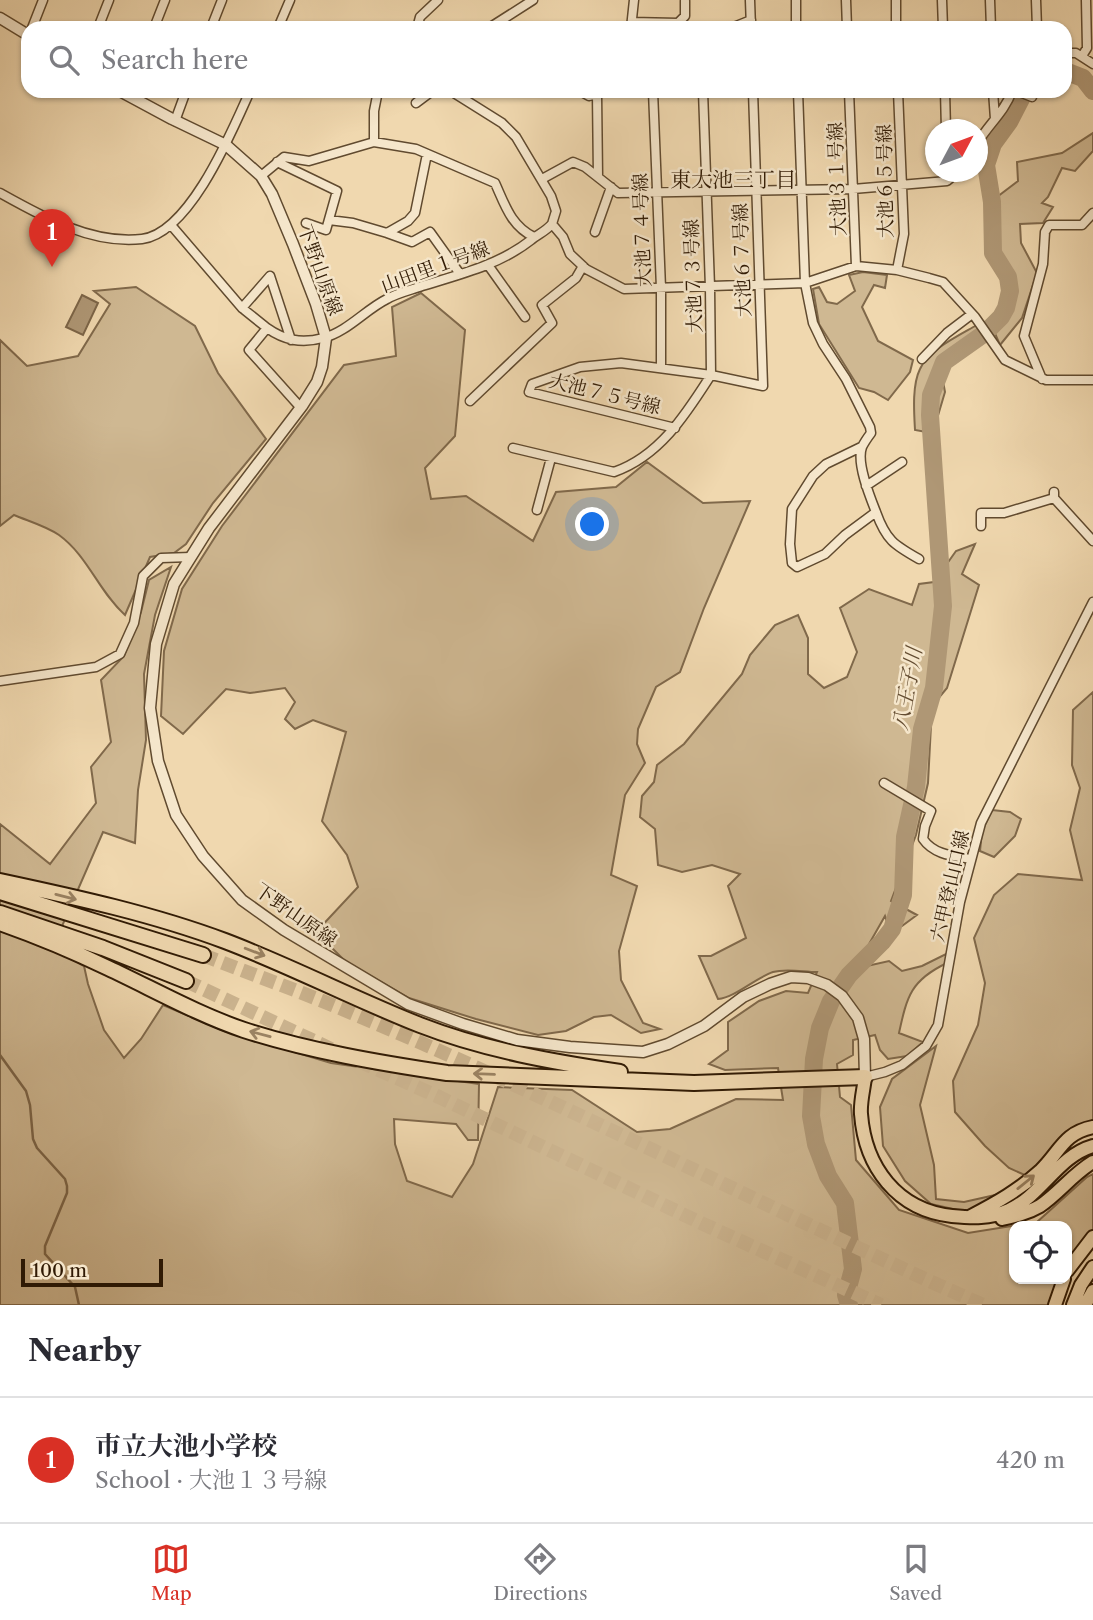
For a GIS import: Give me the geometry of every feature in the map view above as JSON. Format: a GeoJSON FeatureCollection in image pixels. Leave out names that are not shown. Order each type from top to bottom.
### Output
{"type":"FeatureCollection","features":[{"type":"Feature","properties":{"kind":"highway"},"geometry":{"type":"LineString","coordinates":[[0,881],[191,929],[287,965],[421,1025],[474,1042],[569,1065],[694,1083]]}},
{"type":"Feature","properties":{"kind":"highway"},"geometry":{"type":"LineString","coordinates":[[0,892],[203,955]]}},
{"type":"Feature","properties":{"kind":"highway"},"geometry":{"type":"LineString","coordinates":[[0,913],[186,981]]}},
{"type":"Feature","properties":{"kind":"highway"},"geometry":{"type":"LineString","coordinates":[[0,923],[50,941],[243,1030],[407,1067],[447,1073],[694,1083],[865,1077]]}},
{"type":"Feature","properties":{"kind":"main road"},"geometry":{"type":"LineString","coordinates":[[865,1077],[860,1111],[865,1137],[876,1168],[895,1191],[920,1209],[934,1214],[986,1218],[1010,1209],[1034,1194],[1069,1158],[1084,1148],[1093,1146]]}},
{"type":"Feature","properties":{"kind":"main road"},"geometry":{"type":"LineString","coordinates":[[968,1218],[1004,1199],[1023,1184],[1041,1169],[1066,1138],[1082,1129],[1093,1127]]}},
{"type":"Feature","properties":{"kind":"main road"},"geometry":{"type":"LineString","coordinates":[[968,1218],[987,1223],[1026,1213],[1040,1206],[1093,1162]]}},
{"type":"Feature","properties":{"kind":"main road"},"geometry":{"type":"LineString","coordinates":[[1072,1264],[1093,1237]]}},
{"type":"Feature","properties":{"kind":"main road"},"geometry":{"type":"LineString","coordinates":[[1073,1305],[1081,1285],[1093,1268]]}},
{"type":"Feature","properties":{"kind":"main road"},"geometry":{"type":"LineString","coordinates":[[1055,1305],[1062,1284]]}},
{"type":"Feature","properties":{"kind":"main road"},"geometry":{"type":"LineString","coordinates":[[1085,1305],[1093,1291]]}},
{"type":"Feature","properties":{"kind":"street"},"geometry":{"type":"LineString","coordinates":[[35,21],[43,0]]}},
{"type":"Feature","properties":{"kind":"street"},"geometry":{"type":"LineString","coordinates":[[101,21],[109,0]]}},
{"type":"Feature","properties":{"kind":"street"},"geometry":{"type":"LineString","coordinates":[[157,21],[165,0]]}},
{"type":"Feature","properties":{"kind":"street"},"geometry":{"type":"LineString","coordinates":[[214,21],[222,0]]}},
{"type":"Feature","properties":{"kind":"street"},"geometry":{"type":"LineString","coordinates":[[281,21],[290,0]]}},
{"type":"Feature","properties":{"kind":"street"},"geometry":{"type":"LineString","coordinates":[[419,21],[438,0]]}},
{"type":"Feature","properties":{"kind":"street"},"geometry":{"type":"LineString","coordinates":[[631,21],[634,0]]}},
{"type":"Feature","properties":{"kind":"street"},"geometry":{"type":"LineString","coordinates":[[750,0],[751,21]]}},
{"type":"Feature","properties":{"kind":"street"},"geometry":{"type":"LineString","coordinates":[[796,0],[796,21]]}},
{"type":"Feature","properties":{"kind":"street"},"geometry":{"type":"LineString","coordinates":[[846,0],[847,21]]}},
{"type":"Feature","properties":{"kind":"street"},"geometry":{"type":"LineString","coordinates":[[896,0],[897,21]]}},
{"type":"Feature","properties":{"kind":"street"},"geometry":{"type":"LineString","coordinates":[[942,0],[943,21]]}},
{"type":"Feature","properties":{"kind":"street"},"geometry":{"type":"LineString","coordinates":[[990,0],[991,21]]}},
{"type":"Feature","properties":{"kind":"street"},"geometry":{"type":"LineString","coordinates":[[1036,0],[1037,21]]}},
{"type":"Feature","properties":{"kind":"street"},"geometry":{"type":"LineString","coordinates":[[1082,56],[1087,48],[1086,0]]}},
{"type":"Feature","properties":{"kind":"street"},"geometry":{"type":"LineString","coordinates":[[499,21],[528,1]]}},
{"type":"Feature","properties":{"kind":"street"},"geometry":{"type":"LineString","coordinates":[[680,21],[685,16],[685,1]]}},
{"type":"Feature","properties":{"kind":"street"},"geometry":{"type":"LineString","coordinates":[[0,18],[21,32]]}},
{"type":"Feature","properties":{"kind":"street"},"geometry":{"type":"LineString","coordinates":[[1072,53],[1093,64]]}},
{"type":"Feature","properties":{"kind":"street","name":"下野山原線"},"geometry":{"type":"LineString","coordinates":[[133,98],[174,121],[226,145],[261,176],[272,194],[293,244],[326,338],[317,382],[301,408],[209,528],[174,584],[156,644],[150,708],[158,761],[176,815],[203,856],[242,900],[284,930],[408,1004],[463,1024],[517,1040],[643,1052],[668,1044],[704,1026],[743,997],[770,984],[792,977],[808,978],[827,985],[842,996],[858,1018],[864,1039],[865,1077]]}},
{"type":"Feature","properties":{"kind":"street"},"geometry":{"type":"LineString","coordinates":[[174,121],[183,98]]}},
{"type":"Feature","properties":{"kind":"street"},"geometry":{"type":"LineString","coordinates":[[0,193],[37,214],[95,235],[118,239],[144,239],[171,225],[187,208],[226,145],[247,98]]}},
{"type":"Feature","properties":{"kind":"street"},"geometry":{"type":"LineString","coordinates":[[374,142],[377,98]]}},
{"type":"Feature","properties":{"kind":"street"},"geometry":{"type":"LineString","coordinates":[[415,103],[422,98]]}},
{"type":"Feature","properties":{"kind":"street"},"geometry":{"type":"LineString","coordinates":[[461,98],[516,137],[542,179],[556,211],[552,224],[564,237],[570,254],[583,266],[624,289],[805,283],[856,266],[897,270],[943,282],[972,314],[1005,360],[1042,379],[1093,380]]}},
{"type":"Feature","properties":{"kind":"street"},"geometry":{"type":"LineString","coordinates":[[598,177],[600,98]]}},
{"type":"Feature","properties":{"kind":"street","name":"大池７４号線"},"geometry":{"type":"LineString","coordinates":[[653,98],[661,288],[661,369]]}},
{"type":"Feature","properties":{"kind":"street","name":"大池７３号線"},"geometry":{"type":"LineString","coordinates":[[702,98],[711,375]]}},
{"type":"Feature","properties":{"kind":"street","name":"大池６７号線"},"geometry":{"type":"LineString","coordinates":[[754,98],[763,386]]}},
{"type":"Feature","properties":{"kind":"street"},"geometry":{"type":"LineString","coordinates":[[798,98],[805,283],[813,323],[850,386],[871,433],[861,447],[826,464],[813,476],[792,509],[792,563],[797,567],[825,554],[876,512]]}},
{"type":"Feature","properties":{"kind":"street","name":"大池３１号線"},"geometry":{"type":"LineString","coordinates":[[849,98],[856,266]]}},
{"type":"Feature","properties":{"kind":"street","name":"大池６５号線"},"geometry":{"type":"LineString","coordinates":[[897,270],[904,234],[898,98]]}},
{"type":"Feature","properties":{"kind":"street"},"geometry":{"type":"LineString","coordinates":[[945,98],[946,119]]}},
{"type":"Feature","properties":{"kind":"street"},"geometry":{"type":"LineString","coordinates":[[994,98],[995,119]]}},
{"type":"Feature","properties":{"kind":"street"},"geometry":{"type":"LineString","coordinates":[[988,128],[1010,98]]}},
{"type":"Feature","properties":{"kind":"street"},"geometry":{"type":"LineString","coordinates":[[261,176],[284,157],[309,161],[374,142],[416,149],[495,183],[512,220],[534,237]]}},
{"type":"Feature","properties":{"kind":"street"},"geometry":{"type":"LineString","coordinates":[[387,233],[408,221],[415,213],[427,154]]}},
{"type":"Feature","properties":{"kind":"street"},"geometry":{"type":"LineString","coordinates":[[278,162],[337,191],[326,230],[306,223]]}},
{"type":"Feature","properties":{"kind":"street"},"geometry":{"type":"LineString","coordinates":[[542,179],[573,162],[585,167],[618,193],[853,189],[925,180]]}},
{"type":"Feature","properties":{"kind":"street"},"geometry":{"type":"LineString","coordinates":[[595,232],[611,187]]}},
{"type":"Feature","properties":{"kind":"street"},"geometry":{"type":"LineString","coordinates":[[1042,379],[1024,336],[1043,264],[1045,232],[1049,225],[1082,225],[1093,213]]}},
{"type":"Feature","properties":{"kind":"street"},"geometry":{"type":"LineString","coordinates":[[329,220],[353,223],[412,242],[430,232],[460,274]]}},
{"type":"Feature","properties":{"kind":"street","name":"山田里１号線"},"geometry":{"type":"LineString","coordinates":[[326,338],[387,298],[508,257],[552,224]]}},
{"type":"Feature","properties":{"kind":"street"},"geometry":{"type":"LineString","coordinates":[[171,225],[243,308],[267,328],[280,337],[291,340],[326,338]]}},
{"type":"Feature","properties":{"kind":"street"},"geometry":{"type":"LineString","coordinates":[[488,265],[525,317]]}},
{"type":"Feature","properties":{"kind":"street"},"geometry":{"type":"LineString","coordinates":[[470,401],[552,323],[542,305],[576,278],[583,266]]}},
{"type":"Feature","properties":{"kind":"street"},"geometry":{"type":"LineString","coordinates":[[243,308],[270,276],[291,340]]}},
{"type":"Feature","properties":{"kind":"street"},"geometry":{"type":"LineString","coordinates":[[922,359],[947,333],[972,314]]}},
{"type":"Feature","properties":{"kind":"street"},"geometry":{"type":"LineString","coordinates":[[267,328],[249,349],[301,408]]}},
{"type":"Feature","properties":{"kind":"street","name":"大池７５号線"},"geometry":{"type":"LineString","coordinates":[[711,375],[675,428],[529,392],[532,384],[580,367],[621,363],[711,375],[763,386]]}},
{"type":"Feature","properties":{"kind":"street"},"geometry":{"type":"LineString","coordinates":[[513,448],[614,471],[630,466],[653,450],[675,428]]}},
{"type":"Feature","properties":{"kind":"street"},"geometry":{"type":"LineString","coordinates":[[861,447],[866,486],[883,532],[893,544],[919,559]]}},
{"type":"Feature","properties":{"kind":"street"},"geometry":{"type":"LineString","coordinates":[[537,510],[551,458]]}},
{"type":"Feature","properties":{"kind":"street"},"geometry":{"type":"LineString","coordinates":[[866,486],[902,462]]}},
{"type":"Feature","properties":{"kind":"street"},"geometry":{"type":"LineString","coordinates":[[981,526],[981,513],[1004,513],[1054,495],[1093,541]]}},
{"type":"Feature","properties":{"kind":"street"},"geometry":{"type":"LineString","coordinates":[[0,681],[96,667],[120,654],[134,623],[143,576],[161,558],[191,557]]}},
{"type":"Feature","properties":{"kind":"street","name":"六甲登山口線"},"geometry":{"type":"LineString","coordinates":[[865,1077],[902,1065],[926,1046],[938,1025],[960,902],[981,823],[1093,602]]}},
{"type":"Feature","properties":{"kind":"street"},"geometry":{"type":"LineString","coordinates":[[884,783],[932,811],[923,839],[928,846],[943,854],[971,859]]}},
{"type":"Feature","properties":{"kind":"shaded area"},"geometry":{"type":"Polygon","coordinates":[[[1093,133],[1093,151],[1075,171],[1062,168],[1048,197],[1042,203],[1053,207],[1043,223],[1020,224],[1021,243],[1037,273],[1022,318],[1000,345],[993,329],[1011,307],[998,266],[997,197],[1018,181],[1017,162],[1062,153],[1093,133]]]}},
{"type":"Feature","properties":{"kind":"shaded area"},"geometry":{"type":"Polygon","coordinates":[[[863,272],[887,275],[885,288],[874,285],[862,307],[878,341],[913,360],[910,372],[888,400],[859,388],[819,324],[813,289],[819,287],[827,302],[837,304],[855,291],[849,275],[863,272]]]}},
{"type":"Feature","properties":{"kind":"shaded area"},"geometry":{"type":"Polygon","coordinates":[[[136,287],[195,326],[218,373],[266,439],[213,503],[186,544],[174,553],[150,557],[125,615],[78,553],[59,535],[14,515],[0,526],[0,340],[27,366],[78,356],[110,304],[94,291],[136,287]]]}},
{"type":"Feature","properties":{"kind":"shaded area"},"geometry":{"type":"Polygon","coordinates":[[[421,293],[465,330],[455,436],[425,468],[431,499],[466,496],[533,541],[556,492],[616,487],[647,462],[703,503],[750,501],[680,672],[656,687],[638,729],[637,744],[645,763],[625,795],[611,875],[637,886],[619,951],[621,980],[643,1023],[660,1029],[641,1033],[611,1015],[594,1017],[566,1031],[538,1035],[409,998],[345,961],[316,932],[358,887],[347,855],[322,821],[346,732],[313,720],[295,729],[285,719],[295,702],[285,688],[250,693],[226,689],[183,734],[161,716],[164,651],[182,589],[222,526],[344,365],[396,356],[392,307],[421,293]]]}},
{"type":"Feature","properties":{"kind":"shaded area"},"geometry":{"type":"Polygon","coordinates":[[[82,295],[98,303],[83,335],[66,327],[82,295]]]}},
{"type":"Feature","properties":{"kind":"shaded area"},"geometry":{"type":"Polygon","coordinates":[[[977,325],[985,339],[947,363],[942,376],[945,392],[934,429],[926,432],[915,430],[917,375],[924,362],[945,344],[977,325]]]}},
{"type":"Feature","properties":{"kind":"shaded area"},"geometry":{"type":"Polygon","coordinates":[[[975,544],[962,574],[979,585],[947,688],[932,706],[928,783],[916,835],[891,901],[917,915],[902,926],[888,925],[885,916],[869,944],[867,966],[889,961],[902,971],[922,966],[946,954],[947,963],[925,976],[912,990],[908,999],[899,1033],[923,1042],[907,1056],[888,1059],[880,1050],[875,1035],[853,1040],[853,1055],[837,1064],[840,1097],[851,1105],[856,1160],[899,1210],[968,1233],[1009,1226],[1009,1284],[1056,1284],[1051,1305],[0,1305],[0,824],[50,864],[96,803],[91,767],[111,742],[101,680],[124,656],[141,612],[149,580],[171,567],[155,615],[144,674],[146,740],[138,790],[135,843],[103,832],[52,949],[84,966],[104,1030],[124,1058],[141,1039],[163,1005],[224,1031],[331,1063],[479,1084],[478,1140],[468,1140],[456,1124],[394,1119],[395,1144],[407,1181],[452,1197],[473,1164],[498,1087],[572,1090],[637,1132],[670,1129],[736,1099],[783,1100],[778,1068],[725,1070],[709,1064],[728,1050],[728,1022],[759,1001],[786,991],[808,993],[817,972],[773,972],[732,995],[718,999],[699,956],[711,956],[746,938],[728,886],[740,874],[712,865],[682,872],[658,865],[655,829],[640,817],[642,796],[654,782],[657,765],[684,744],[742,674],[750,655],[775,625],[798,615],[808,638],[808,674],[824,688],[847,677],[857,652],[840,608],[869,589],[912,605],[919,584],[934,582],[956,551],[975,544]]]}},
{"type":"Feature","properties":{"kind":"shaded area"},"geometry":{"type":"Polygon","coordinates":[[[1093,692],[1093,1120],[1064,1135],[1027,1176],[1009,1168],[955,1112],[953,1081],[978,1025],[985,983],[974,938],[994,895],[1018,874],[1082,880],[1070,830],[1080,788],[1072,765],[1073,710],[1093,692]]]}},
{"type":"Feature","properties":{"kind":"shaded area"},"geometry":{"type":"Polygon","coordinates":[[[992,810],[1010,812],[1021,819],[1015,836],[994,857],[980,851],[982,831],[992,810]]]}},
{"type":"Feature","properties":{"kind":"shaded area"},"geometry":{"type":"Polygon","coordinates":[[[936,1046],[920,1105],[934,1165],[936,1199],[964,1202],[1000,1194],[998,1199],[966,1212],[931,1204],[905,1181],[883,1146],[880,1107],[892,1079],[936,1046]]]}},
{"type":"Feature","properties":{"kind":"shaded area"},"geometry":{"type":"Polygon","coordinates":[[[1093,1174],[1093,1230],[1072,1254],[1072,1221],[1038,1221],[1093,1174]]]}},
{"type":"Feature","properties":{"kind":"waterway","name":"八王子川"},"geometry":{"type":"LineString","coordinates":[[1072,74],[1083,78],[1093,91]]}},
{"type":"Feature","properties":{"kind":"waterway","name":"八王子川"},"geometry":{"type":"LineString","coordinates":[[849,1305],[846,1295],[853,1269],[845,1203],[828,1176],[816,1144],[811,1116],[814,1059],[820,1028],[831,1001],[849,975],[892,929],[903,895],[905,837],[916,787],[922,729],[934,688],[943,606],[930,415],[931,395],[944,362],[985,333],[1006,308],[1010,291],[1008,277],[993,253],[992,202],[986,165],[993,144],[1021,98]]}},
{"type":"Feature","properties":{"kind":"waterway"},"geometry":{"type":"LineString","coordinates":[[0,1055],[26,1091],[33,1139],[37,1148],[65,1179],[67,1193],[45,1246],[45,1254],[75,1287],[79,1305]]}},
{"type":"Feature","properties":{"kind":"tunnel"},"geometry":{"type":"LineString","coordinates":[[203,955],[427,1046],[983,1305]]}},
{"type":"Feature","properties":{"kind":"tunnel"},"geometry":{"type":"LineString","coordinates":[[186,981],[331,1049]]}},
{"type":"Feature","properties":{"kind":"tunnel"},"geometry":{"type":"LineString","coordinates":[[359,1061],[881,1305]]}},
{"type":"Feature","properties":{"kind":"place","name":"市立大池小学校"},"geometry":{"type":"Point","coordinates":[52,267]}},
{"type":"Feature","properties":{"kind":"district","name":"東大池三丁目"},"geometry":{"type":"Point","coordinates":[733,179]}}]}
